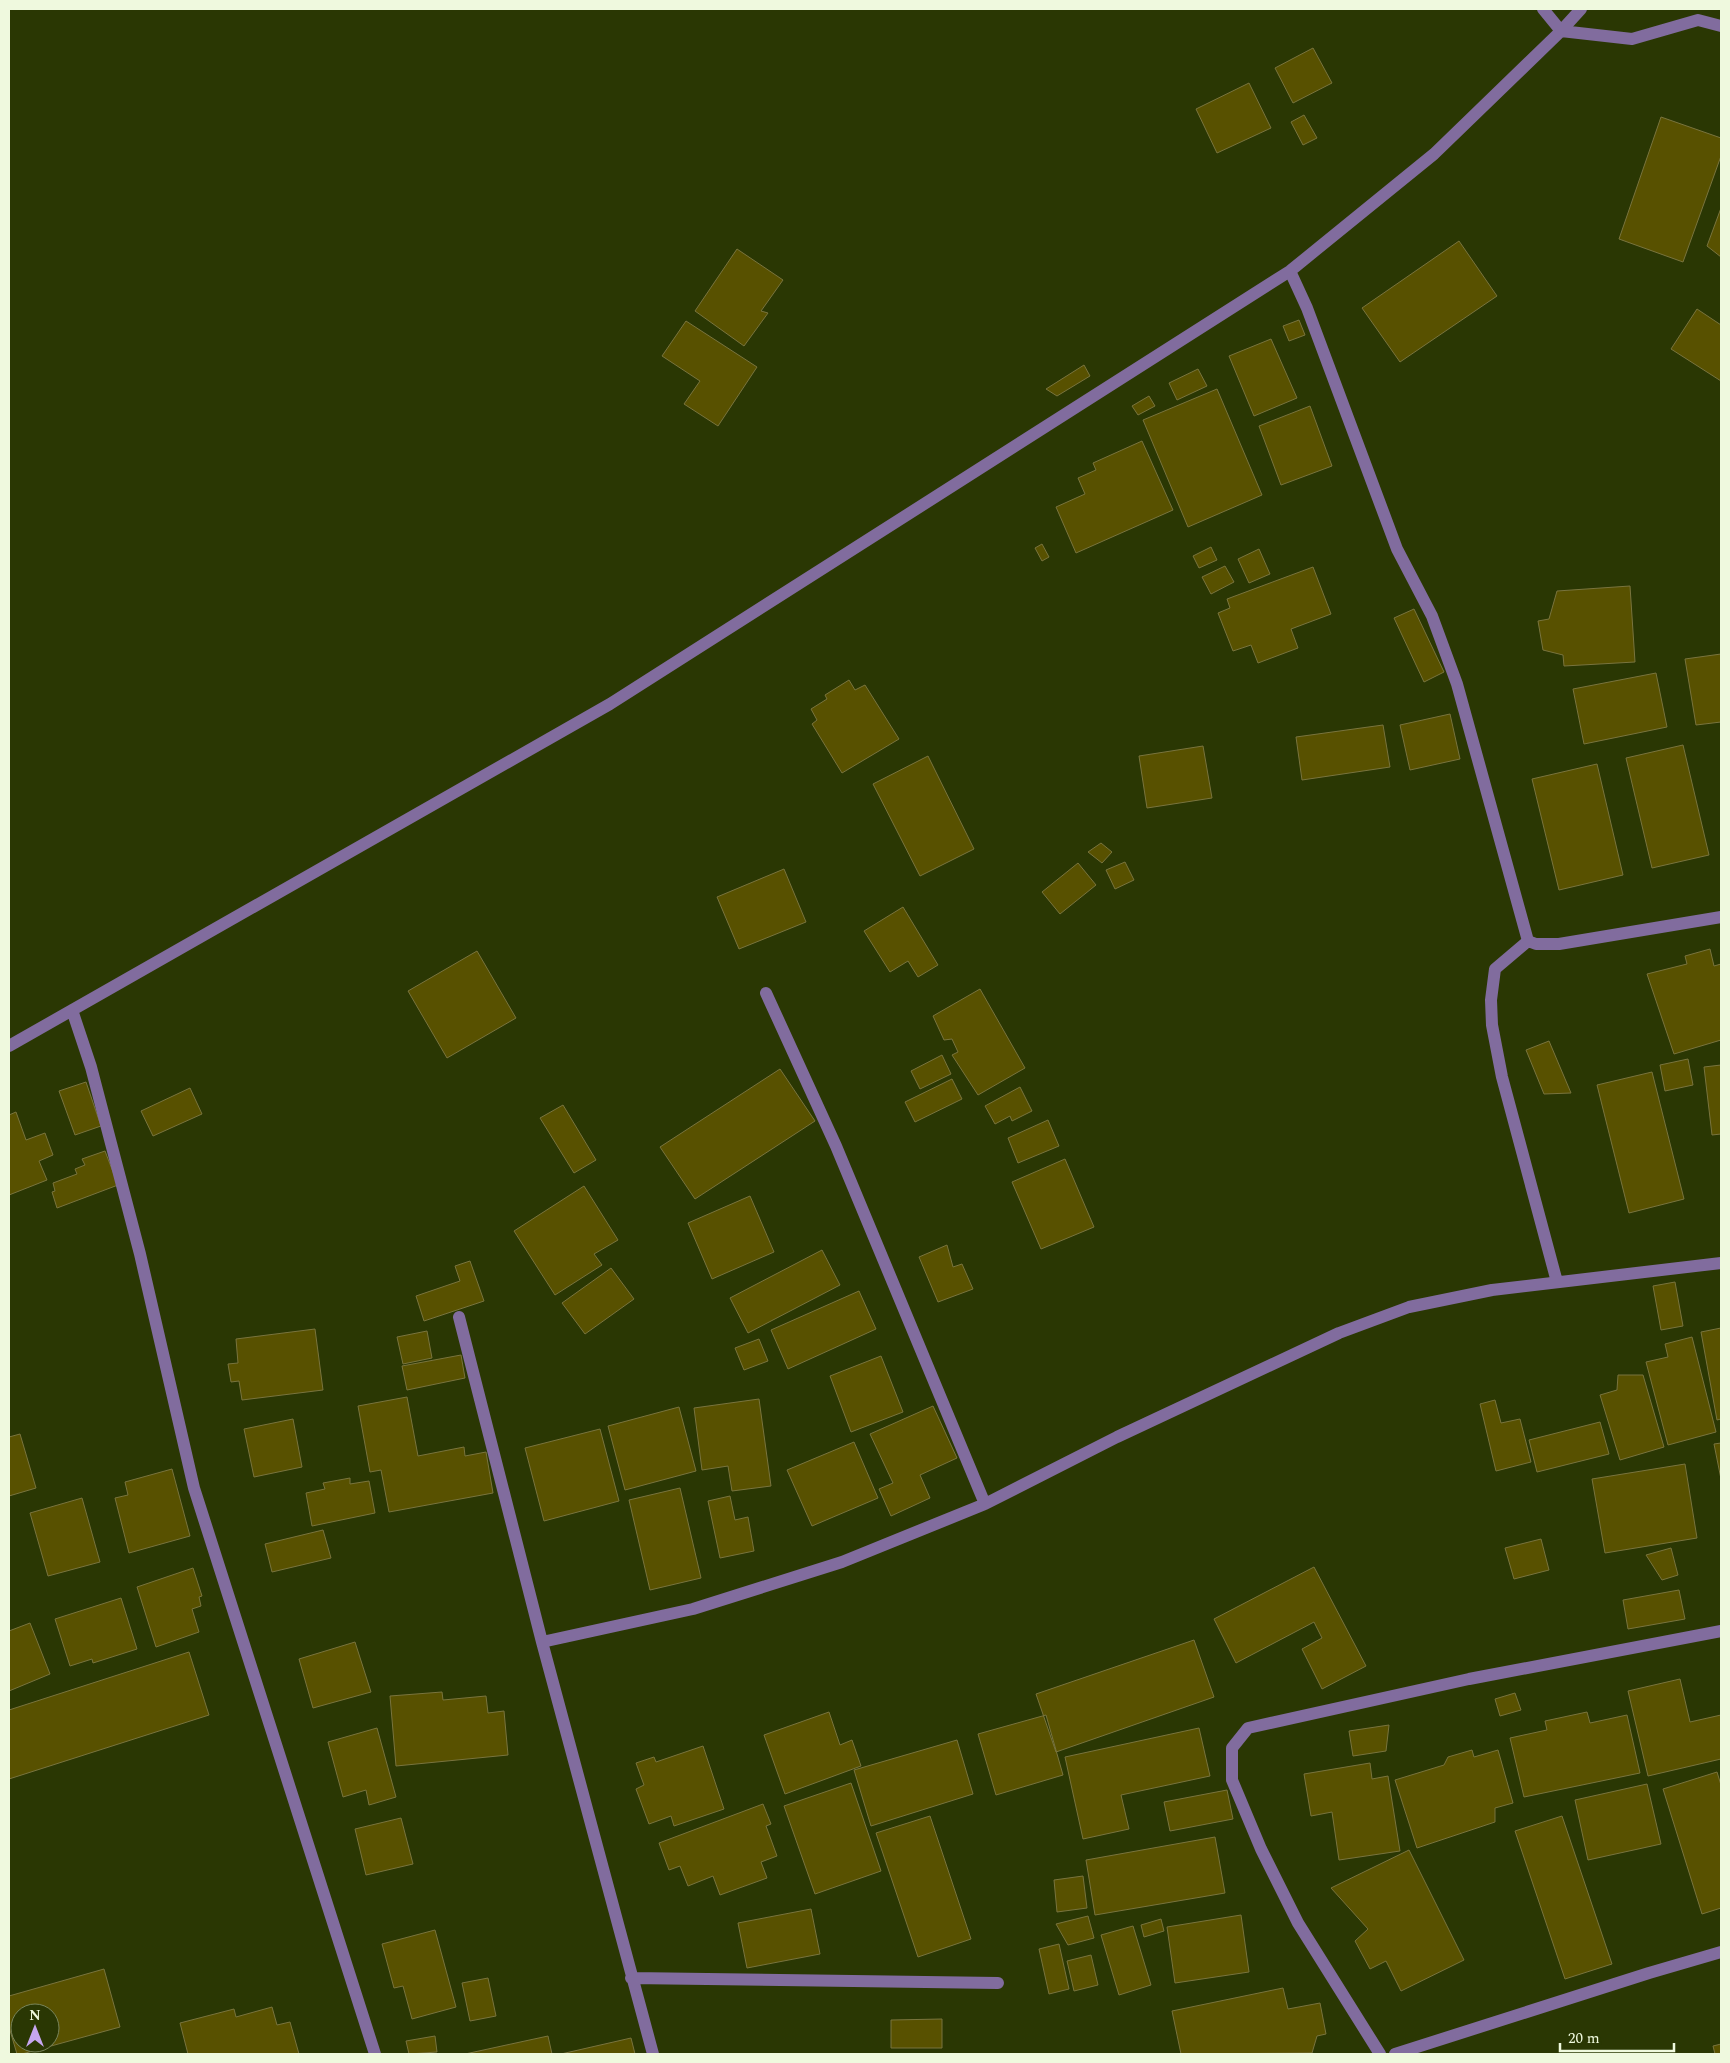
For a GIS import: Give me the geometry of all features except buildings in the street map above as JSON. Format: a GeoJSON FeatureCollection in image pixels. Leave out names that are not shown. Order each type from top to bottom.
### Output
{"type":"FeatureCollection","features":[{"type":"Feature","properties":{"kind":"street"},"geometry":{"type":"LineString","coordinates":[[1543,9],[1561,31],[1632,39],[1698,20],[1721,26]]}},
{"type":"Feature","properties":{"kind":"street"},"geometry":{"type":"LineString","coordinates":[[9,1046],[610,704],[1290,271],[1434,154],[1561,31],[1581,9]]}},
{"type":"Feature","properties":{"kind":"street"},"geometry":{"type":"LineString","coordinates":[[1290,271],[1307,308],[1397,549],[1432,616],[1457,684],[1528,941]]}},
{"type":"Feature","properties":{"kind":"street"},"geometry":{"type":"LineString","coordinates":[[1528,941],[1536,944],[1559,944],[1721,917]]}},
{"type":"Feature","properties":{"kind":"street"},"geometry":{"type":"LineString","coordinates":[[1528,941],[1495,970],[1491,1000],[1492,1025],[1502,1077],[1557,1282]]}},
{"type":"Feature","properties":{"kind":"street"},"geometry":{"type":"LineString","coordinates":[[766,993],[840,1155],[985,1504]]}},
{"type":"Feature","properties":{"kind":"street"},"geometry":{"type":"LineString","coordinates":[[72,1010],[91,1067],[137,1245],[194,1488],[375,2054]]}},
{"type":"Feature","properties":{"kind":"street"},"geometry":{"type":"LineString","coordinates":[[542,1642],[693,1609],[842,1562],[985,1504],[1117,1437],[1348,1330],[1408,1307],[1492,1290],[1721,1263]]}},
{"type":"Feature","properties":{"kind":"street"},"geometry":{"type":"LineString","coordinates":[[459,1317],[542,1642],[653,2054]]}},
{"type":"Feature","properties":{"kind":"street"},"geometry":{"type":"LineString","coordinates":[[1380,2054],[1298,1923],[1269,1865],[1232,1780],[1232,1748],[1248,1728],[1469,1680],[1721,1630]]}},
{"type":"Feature","properties":{"kind":"street"},"geometry":{"type":"LineString","coordinates":[[1395,2054],[1721,1952]]}},
{"type":"Feature","properties":{"kind":"street"},"geometry":{"type":"LineString","coordinates":[[631,1978],[998,1983]]}}]}
